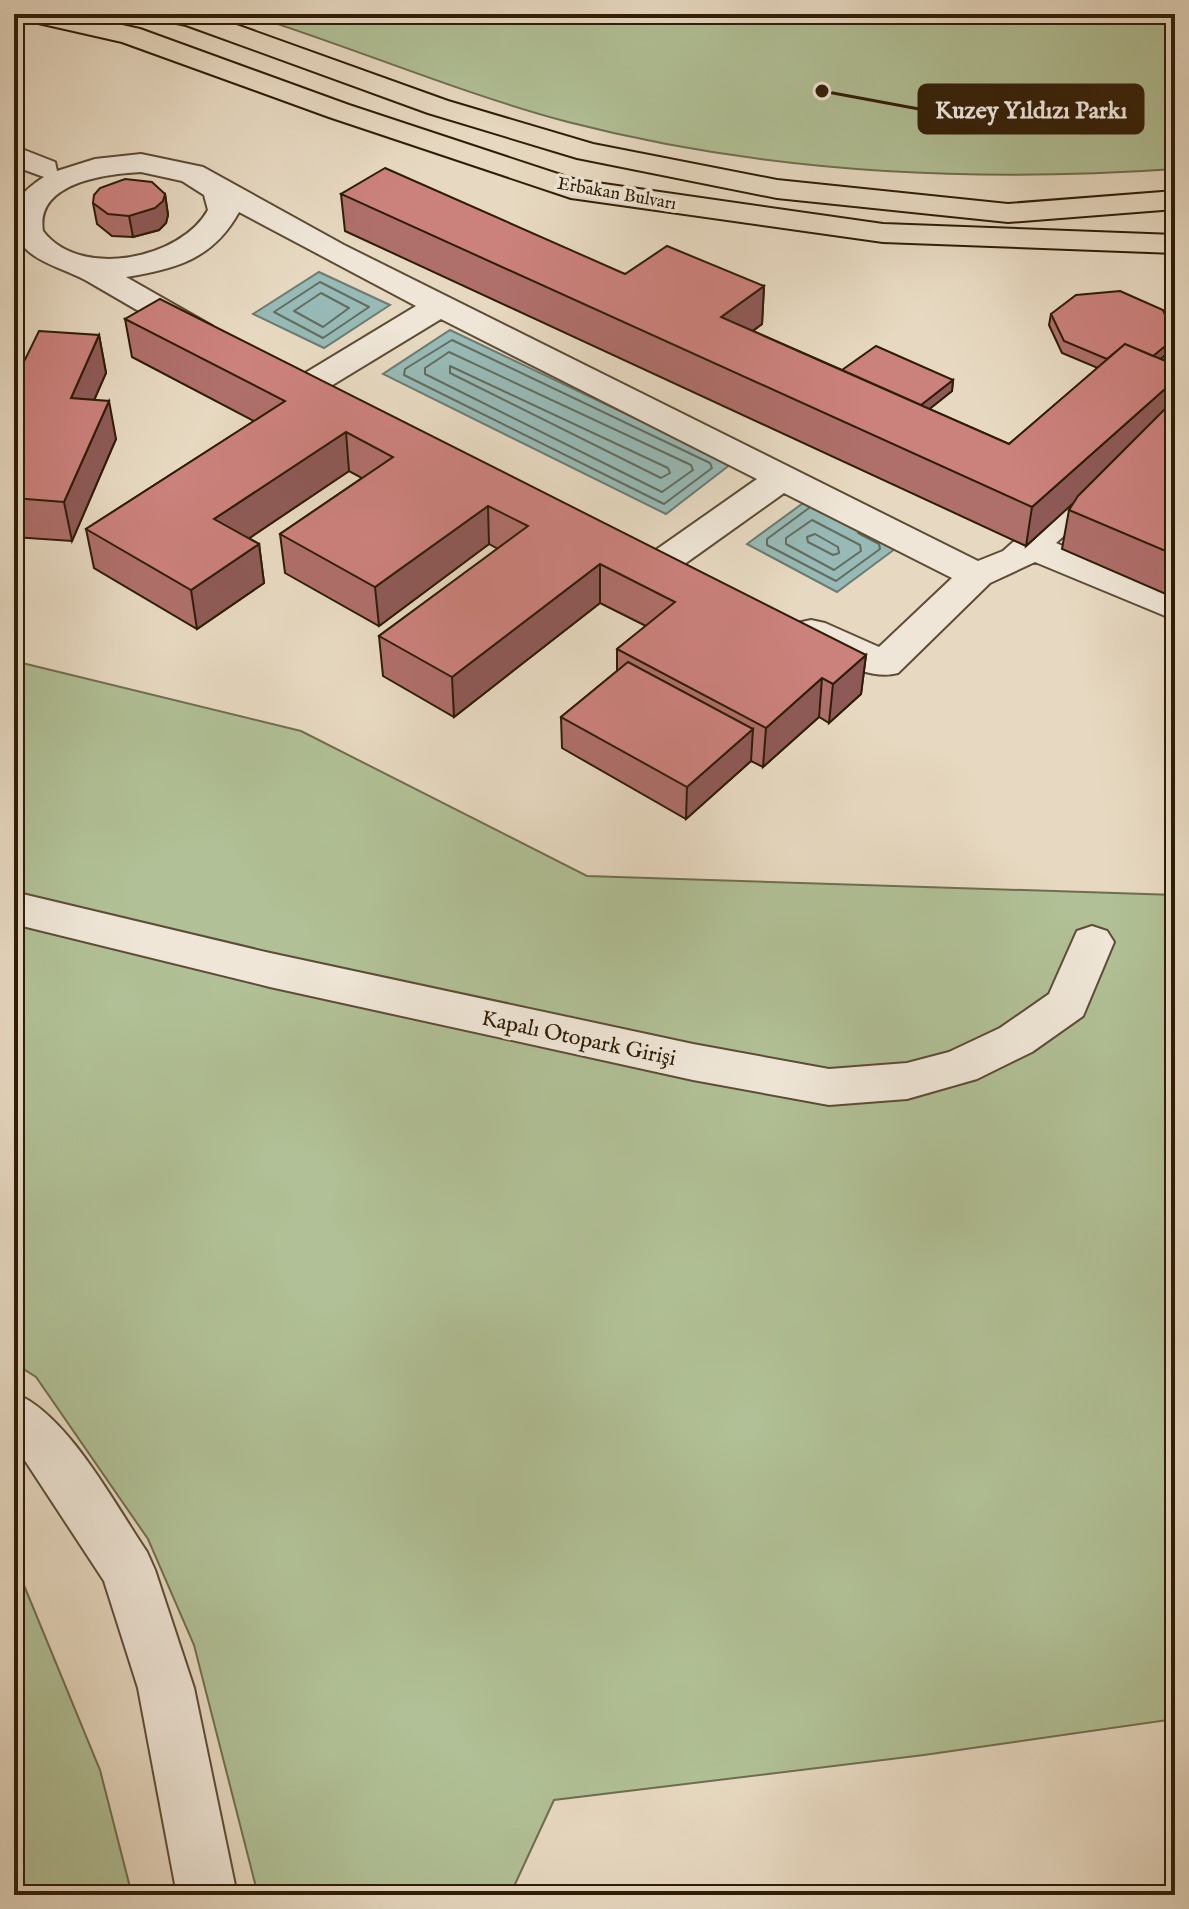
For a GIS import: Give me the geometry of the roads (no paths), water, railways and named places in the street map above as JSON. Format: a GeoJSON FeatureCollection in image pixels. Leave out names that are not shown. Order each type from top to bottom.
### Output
{"type":"FeatureCollection","features":[{"type":"Feature","properties":{"kind":"highway","name":"Erbakan Bulvarı"},"geometry":{"type":"LineString","coordinates":[[35,14],[130,35],[339,111],[571,189],[883,233],[1175,244]]}},
{"type":"Feature","properties":{"kind":"highway","name":"Erbakan Bulvarı"},"geometry":{"type":"LineString","coordinates":[[172,14],[194,19],[438,107],[588,152],[777,189],[1008,213],[1175,200]]}},
{"type":"Feature","properties":{"kind":"street"},"geometry":{"type":"LineString","coordinates":[[227,347],[35,246],[25,231],[25,214],[35,197],[54,183],[109,165],[141,163],[196,173],[333,252],[977,575]]}},
{"type":"Feature","properties":{"kind":"street"},"geometry":{"type":"LineString","coordinates":[[14,270],[70,262],[119,268],[155,263],[186,252],[210,237],[223,219],[224,202],[208,182]]}},
{"type":"Feature","properties":{"kind":"street"},"geometry":{"type":"LineString","coordinates":[[305,388],[440,306]]}},
{"type":"Feature","properties":{"kind":"street"},"geometry":{"type":"LineString","coordinates":[[784,621],[884,664],[977,575],[1016,559],[1175,417]]}},
{"type":"Feature","properties":{"kind":"street"},"geometry":{"type":"LineString","coordinates":[[656,567],[783,477]]}},
{"type":"Feature","properties":{"kind":"street"},"geometry":{"type":"LineString","coordinates":[[1031,546],[1175,608]]}},
{"type":"Feature","properties":{"kind":"street","name":"Kapalı Otopark Girişi"},"geometry":{"type":"LineString","coordinates":[[14,908],[285,974],[693,1062],[829,1087],[907,1081],[961,1066],[1016,1040],[1067,1004],[1092,942]]}},
{"type":"Feature","properties":{"kind":"street"},"geometry":{"type":"LineString","coordinates":[[14,1416],[41,1440],[128,1570],[166,1688],[207,1895]]}},
{"type":"Feature","properties":{"kind":"water"},"geometry":{"type":"Polygon","coordinates":[[[319,272],[390,305],[324,348],[253,314],[319,272]]]}},
{"type":"Feature","properties":{"kind":"water"},"geometry":{"type":"Polygon","coordinates":[[[450,330],[731,464],[666,514],[383,374],[450,330]]]}},
{"type":"Feature","properties":{"kind":"water"},"geometry":{"type":"Polygon","coordinates":[[[810,498],[899,546],[837,592],[747,544],[810,498]]]}},
{"type":"Feature","properties":{"kind":"place","name":"Kuzey Yıldızı Parkı"},"geometry":{"type":"Point","coordinates":[822,91]}}]}
